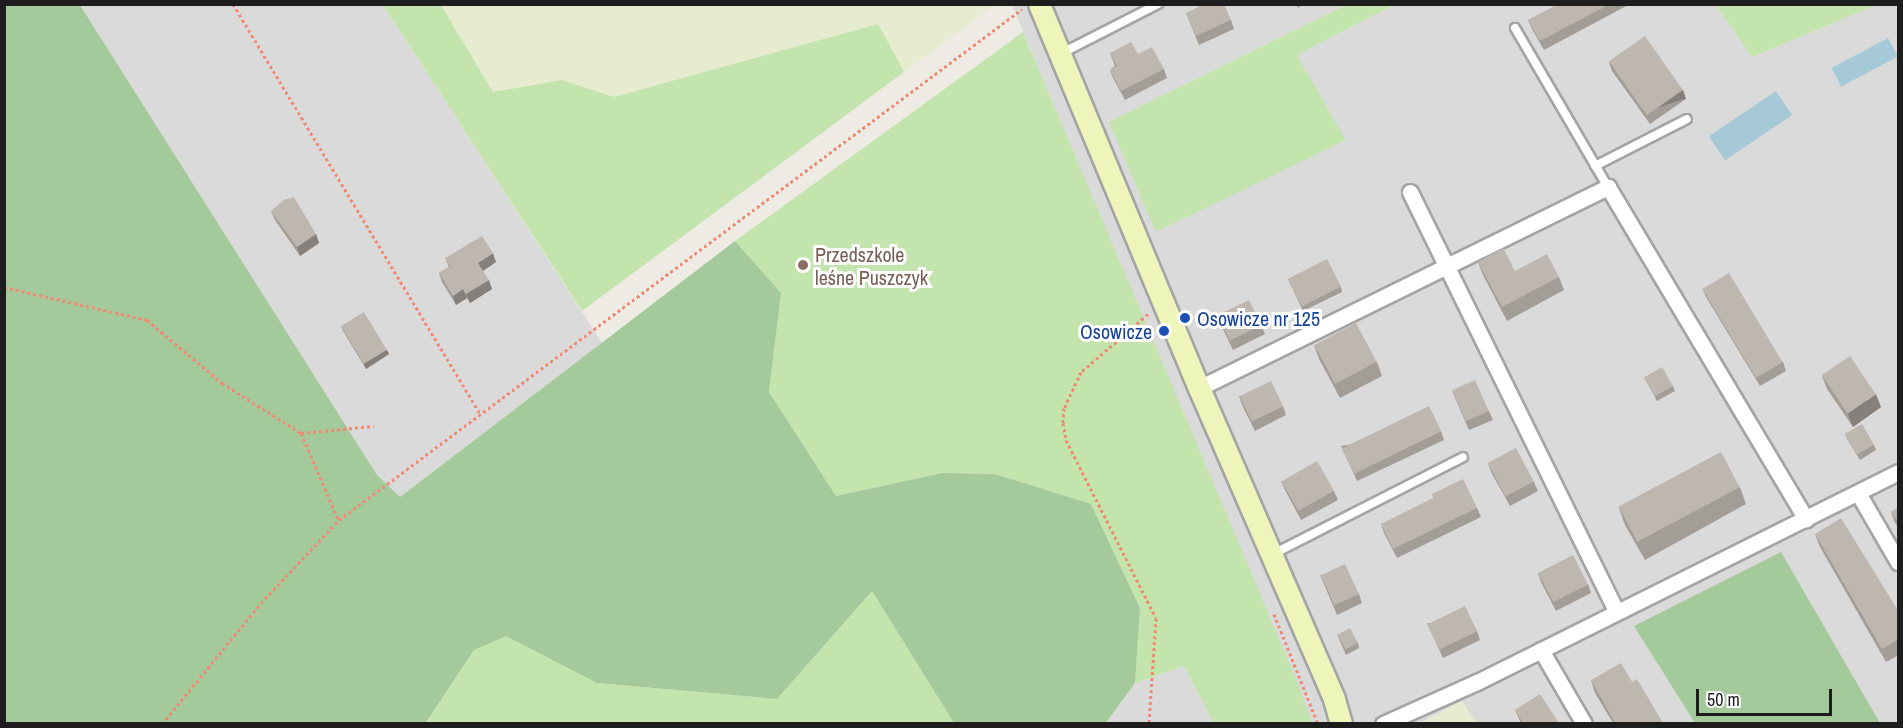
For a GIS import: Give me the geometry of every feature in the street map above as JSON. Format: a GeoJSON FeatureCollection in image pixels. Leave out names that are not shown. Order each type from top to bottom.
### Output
{"type":"FeatureCollection","features":[{"type":"Feature","properties":{"kind":"street"},"geometry":{"type":"LineString","coordinates":[[1039,4],[1199,388],[1273,554],[1341,723]]}},
{"type":"Feature","properties":{"kind":"street"},"geometry":{"type":"LineString","coordinates":[[1199,388],[1608,187],[1806,519]]}},
{"type":"Feature","properties":{"kind":"street"},"geometry":{"type":"LineString","coordinates":[[1410,192],[1617,612]]}},
{"type":"Feature","properties":{"kind":"street"},"geometry":{"type":"LineString","coordinates":[[1383,723],[1541,650],[1899,472]]}},
{"type":"Feature","properties":{"kind":"street"},"geometry":{"type":"LineString","coordinates":[[1858,493],[1899,562]]}},
{"type":"Feature","properties":{"kind":"street"},"geometry":{"type":"LineString","coordinates":[[1541,650],[1584,723]]}},
{"type":"Feature","properties":{"kind":"lane"},"geometry":{"type":"LineString","coordinates":[[1059,54],[1158,4]]}},
{"type":"Feature","properties":{"kind":"lane"},"geometry":{"type":"LineString","coordinates":[[1515,28],[1608,187]]}},
{"type":"Feature","properties":{"kind":"lane"},"geometry":{"type":"LineString","coordinates":[[1595,166],[1687,119]]}},
{"type":"Feature","properties":{"kind":"lane"},"geometry":{"type":"LineString","coordinates":[[1273,554],[1463,457]]}},
{"type":"Feature","properties":{"kind":"path"},"geometry":{"type":"LineString","coordinates":[[233,4],[480,414]]}},
{"type":"Feature","properties":{"kind":"path"},"geometry":{"type":"LineString","coordinates":[[162,723],[261,603],[339,520],[1028,4]]}},
{"type":"Feature","properties":{"kind":"path"},"geometry":{"type":"LineString","coordinates":[[4,287],[147,320],[222,383],[301,433],[339,520]]}},
{"type":"Feature","properties":{"kind":"path"},"geometry":{"type":"LineString","coordinates":[[1149,723],[1156,618],[1066,440],[1064,408],[1081,372],[1162,300]]}},
{"type":"Feature","properties":{"kind":"path"},"geometry":{"type":"LineString","coordinates":[[301,433],[374,426]]}},
{"type":"Feature","properties":{"kind":"shaded area"},"geometry":{"type":"Polygon","coordinates":[[[80,5],[383,5],[602,343],[400,497],[377,475],[80,5]]]}},
{"type":"Feature","properties":{"kind":"shaded area"},"geometry":{"type":"Polygon","coordinates":[[[1012,5],[1346,5],[1109,122],[1345,140],[1297,55],[1394,5],[1716,5],[1752,57],[1876,5],[1898,5],[1898,723],[1476,723],[1462,701],[1420,723],[1312,723],[1012,5]]]}},
{"type":"Feature","properties":{"kind":"shaded area"},"geometry":{"type":"Polygon","coordinates":[[[1184,666],[1214,723],[1106,724],[1135,683],[1184,666]]]}},
{"type":"Feature","properties":{"kind":"green space"},"geometry":{"type":"Polygon","coordinates":[[[4,5],[80,5],[377,475],[400,497],[735,241],[781,293],[769,392],[836,496],[942,473],[995,474],[1091,504],[1140,608],[1135,683],[1106,723],[954,723],[872,591],[777,699],[597,683],[506,636],[474,650],[426,723],[5,723],[4,5]]]}},
{"type":"Feature","properties":{"kind":"green space"},"geometry":{"type":"Polygon","coordinates":[[[383,5],[441,5],[493,92],[562,80],[614,97],[878,24],[904,72],[582,311],[383,5]]]}},
{"type":"Feature","properties":{"kind":"green space"},"geometry":{"type":"Polygon","coordinates":[[[441,5],[995,5],[904,72],[877,24],[613,97],[562,80],[493,92],[441,5]]]}},
{"type":"Feature","properties":{"kind":"green space"},"geometry":{"type":"Polygon","coordinates":[[[1346,5],[1394,5],[1297,55],[1346,140],[1156,232],[1109,122],[1346,5]]]}},
{"type":"Feature","properties":{"kind":"green space"},"geometry":{"type":"Polygon","coordinates":[[[1716,5],[1876,5],[1752,57],[1716,5]]]}},
{"type":"Feature","properties":{"kind":"green space"},"geometry":{"type":"Polygon","coordinates":[[[1023,32],[1297,681],[1312,723],[1214,723],[1184,666],[1135,683],[1140,608],[1091,504],[995,474],[942,473],[836,496],[769,392],[781,293],[735,241],[1023,32]]]}},
{"type":"Feature","properties":{"kind":"green space"},"geometry":{"type":"Polygon","coordinates":[[[1781,552],[1880,723],[1695,723],[1634,626],[1781,552]]]}},
{"type":"Feature","properties":{"kind":"green space"},"geometry":{"type":"Polygon","coordinates":[[[872,591],[954,723],[426,724],[474,650],[506,635],[597,683],[777,699],[872,591]]]}},
{"type":"Feature","properties":{"kind":"green space"},"geometry":{"type":"Polygon","coordinates":[[[1462,701],[1476,723],[1420,723],[1462,701]]]}},
{"type":"Feature","properties":{"kind":"water"},"geometry":{"type":"Polygon","coordinates":[[[1888,38],[1898,57],[1841,87],[1831,68],[1888,38]]]}},
{"type":"Feature","properties":{"kind":"water"},"geometry":{"type":"Polygon","coordinates":[[[1776,91],[1792,115],[1725,160],[1709,136],[1776,91]]]}},
{"type":"Feature","properties":{"kind":"building"},"geometry":{"type":"Polygon","coordinates":[[[1204,4],[1224,4],[1231,20],[1196,36],[1186,13],[1204,4]]]}},
{"type":"Feature","properties":{"kind":"building"},"geometry":{"type":"Polygon","coordinates":[[[1559,4],[1610,4],[1540,41],[1528,20],[1559,4]]]}},
{"type":"Feature","properties":{"kind":"building"},"geometry":{"type":"Polygon","coordinates":[[[1645,36],[1683,90],[1647,115],[1609,61],[1645,36]]]}},
{"type":"Feature","properties":{"kind":"building"},"geometry":{"type":"Polygon","coordinates":[[[1131,42],[1138,54],[1152,47],[1164,69],[1121,91],[1110,70],[1117,66],[1110,53],[1131,42]]]}},
{"type":"Feature","properties":{"kind":"building"},"geometry":{"type":"Polygon","coordinates":[[[294,197],[316,234],[297,247],[271,211],[284,200],[294,197]]]}},
{"type":"Feature","properties":{"kind":"building"},"geometry":{"type":"Polygon","coordinates":[[[482,236],[493,253],[478,263],[489,280],[466,294],[463,289],[453,296],[439,273],[450,266],[445,258],[482,236]]]}},
{"type":"Feature","properties":{"kind":"building"},"geometry":{"type":"Polygon","coordinates":[[[1503,248],[1515,271],[1547,254],[1559,277],[1502,307],[1478,262],[1503,248]]]}},
{"type":"Feature","properties":{"kind":"building"},"geometry":{"type":"Polygon","coordinates":[[[1327,259],[1341,287],[1302,307],[1288,279],[1327,259]]]}},
{"type":"Feature","properties":{"kind":"building"},"geometry":{"type":"Polygon","coordinates":[[[1729,273],[1783,362],[1756,378],[1702,289],[1729,273]]]}},
{"type":"Feature","properties":{"kind":"building"},"geometry":{"type":"Polygon","coordinates":[[[1249,300],[1261,325],[1230,341],[1218,315],[1249,300]]]}},
{"type":"Feature","properties":{"kind":"building"},"geometry":{"type":"Polygon","coordinates":[[[364,312],[387,350],[364,364],[341,326],[364,312]]]}},
{"type":"Feature","properties":{"kind":"building"},"geometry":{"type":"Polygon","coordinates":[[[1356,323],[1377,362],[1335,384],[1315,345],[1356,323]]]}},
{"type":"Feature","properties":{"kind":"building"},"geometry":{"type":"Polygon","coordinates":[[[1850,356],[1876,394],[1848,413],[1822,375],[1850,356]]]}},
{"type":"Feature","properties":{"kind":"building"},"geometry":{"type":"Polygon","coordinates":[[[1662,367],[1673,386],[1655,397],[1644,378],[1662,367]]]}},
{"type":"Feature","properties":{"kind":"building"},"geometry":{"type":"Polygon","coordinates":[[[1475,380],[1489,411],[1466,421],[1452,390],[1475,380]]]}},
{"type":"Feature","properties":{"kind":"building"},"geometry":{"type":"Polygon","coordinates":[[[1271,381],[1283,406],[1252,422],[1240,396],[1271,381]]]}},
{"type":"Feature","properties":{"kind":"building"},"geometry":{"type":"Polygon","coordinates":[[[1429,406],[1441,431],[1354,474],[1342,449],[1429,406]]]}},
{"type":"Feature","properties":{"kind":"building"},"geometry":{"type":"Polygon","coordinates":[[[1862,424],[1874,445],[1857,455],[1845,434],[1862,424]]]}},
{"type":"Feature","properties":{"kind":"building"},"geometry":{"type":"Polygon","coordinates":[[[1516,448],[1534,482],[1506,497],[1488,463],[1516,448]]]}},
{"type":"Feature","properties":{"kind":"building"},"geometry":{"type":"Polygon","coordinates":[[[1721,452],[1740,487],[1637,542],[1619,506],[1721,452]]]}},
{"type":"Feature","properties":{"kind":"building"},"geometry":{"type":"Polygon","coordinates":[[[1317,461],[1334,490],[1298,511],[1281,482],[1317,461]]]}},
{"type":"Feature","properties":{"kind":"building"},"geometry":{"type":"Polygon","coordinates":[[[1463,479],[1477,508],[1393,549],[1381,524],[1433,498],[1432,494],[1463,479]]]}},
{"type":"Feature","properties":{"kind":"building"},"geometry":{"type":"Polygon","coordinates":[[[1899,507],[1899,523],[1891,512],[1899,507]]]}},
{"type":"Feature","properties":{"kind":"building"},"geometry":{"type":"Polygon","coordinates":[[[1841,518],[1899,612],[1899,639],[1882,649],[1815,534],[1841,518]]]}},
{"type":"Feature","properties":{"kind":"building"},"geometry":{"type":"Polygon","coordinates":[[[1573,555],[1588,584],[1553,602],[1538,573],[1573,555]]]}},
{"type":"Feature","properties":{"kind":"building"},"geometry":{"type":"Polygon","coordinates":[[[1345,564],[1359,594],[1334,605],[1321,575],[1345,564]]]}},
{"type":"Feature","properties":{"kind":"building"},"geometry":{"type":"Polygon","coordinates":[[[1465,606],[1477,631],[1440,650],[1427,624],[1465,606]]]}},
{"type":"Feature","properties":{"kind":"building"},"geometry":{"type":"Polygon","coordinates":[[[1350,628],[1358,643],[1346,650],[1338,635],[1350,628]]]}},
{"type":"Feature","properties":{"kind":"building"},"geometry":{"type":"Polygon","coordinates":[[[1621,663],[1632,682],[1637,679],[1663,723],[1615,723],[1591,680],[1621,663]]]}},
{"type":"Feature","properties":{"kind":"building"},"geometry":{"type":"Polygon","coordinates":[[[1540,694],[1559,723],[1523,723],[1515,710],[1540,694]]]}},
{"type":"Feature","properties":{"kind":"place","name":"Przedszkole leśne Puszczyk"},"geometry":{"type":"Point","coordinates":[803,265]}},
{"type":"Feature","properties":{"kind":"place","name":"Osowicze nr 125"},"geometry":{"type":"Point","coordinates":[1185,318]}},
{"type":"Feature","properties":{"kind":"place","name":"Osowicze"},"geometry":{"type":"Point","coordinates":[1164,331]}}]}
